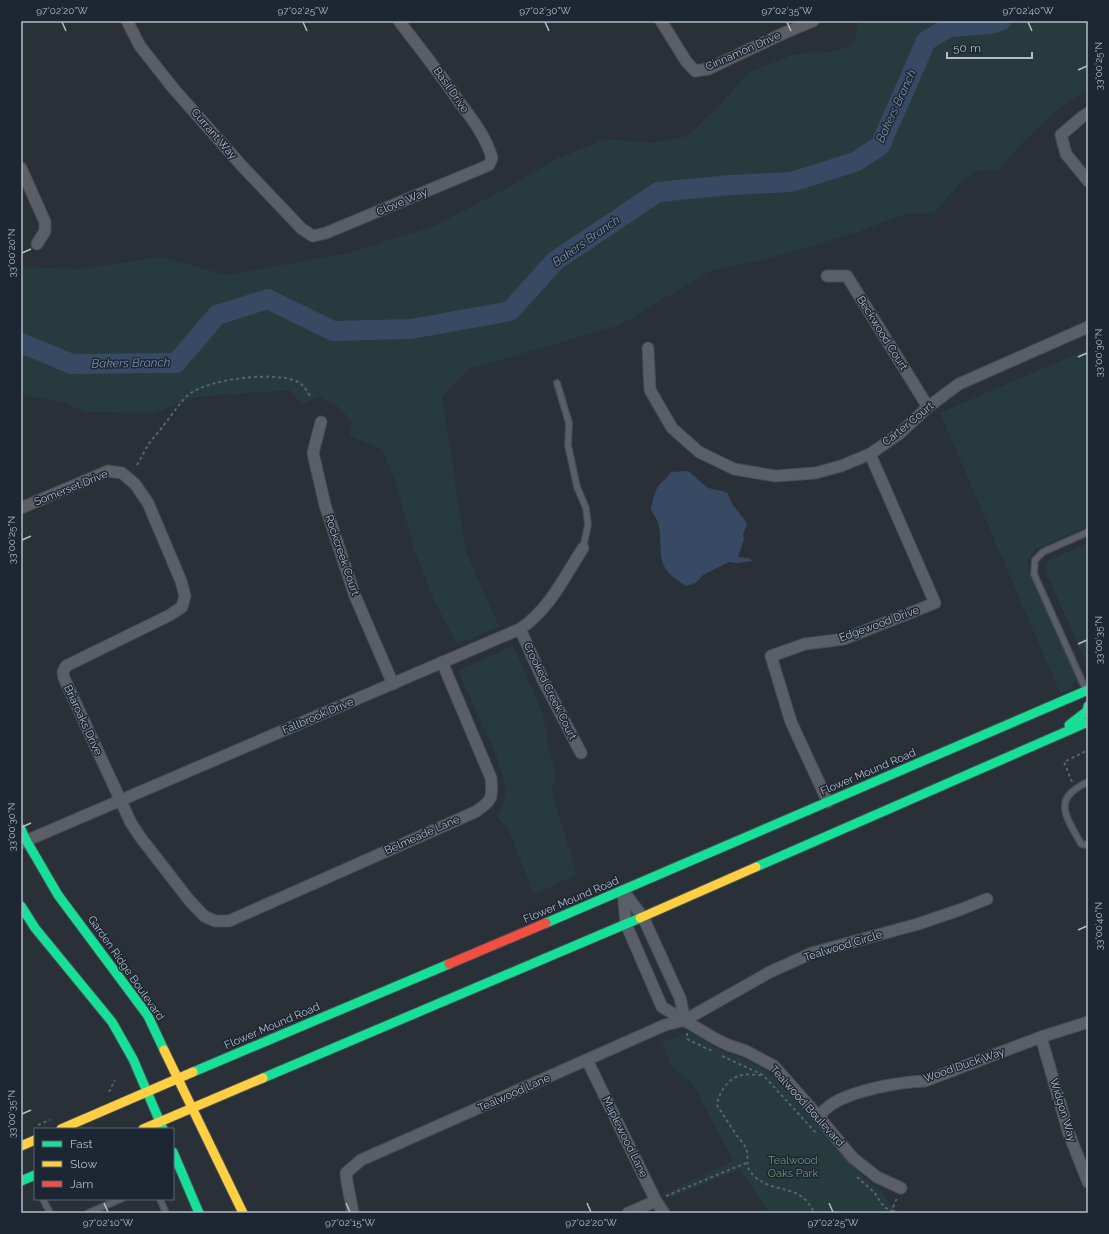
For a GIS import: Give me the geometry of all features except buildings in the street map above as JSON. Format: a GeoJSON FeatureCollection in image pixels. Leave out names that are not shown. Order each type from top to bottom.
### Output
{"type":"FeatureCollection","features":[{"type":"Feature","properties":{"kind":"main road","name":"Flower Mound Road"},"geometry":{"type":"LineString","coordinates":[[63,1128],[1087,693]]}},
{"type":"Feature","properties":{"kind":"main road"},"geometry":{"type":"LineString","coordinates":[[1057,734],[1087,711],[1088,706]]}},
{"type":"Feature","properties":{"kind":"main road"},"geometry":{"type":"LineString","coordinates":[[148,1128],[161,1125],[192,1108],[643,917],[1057,734],[1088,722]]}},
{"type":"Feature","properties":{"kind":"main road","name":"Garden Ridge Boulevard"},"geometry":{"type":"LineString","coordinates":[[21,829],[23,842],[58,895],[148,1016],[243,1213]]}},
{"type":"Feature","properties":{"kind":"main road"},"geometry":{"type":"LineString","coordinates":[[21,906],[35,928],[112,1022],[133,1059],[161,1125]]}},
{"type":"Feature","properties":{"kind":"main road"},"geometry":{"type":"LineString","coordinates":[[21,1146],[34,1140]]}},
{"type":"Feature","properties":{"kind":"main road"},"geometry":{"type":"LineString","coordinates":[[174,1154],[199,1213]]}},
{"type":"Feature","properties":{"kind":"main road"},"geometry":{"type":"LineString","coordinates":[[21,1181],[34,1179]]}},
{"type":"Feature","properties":{"kind":"street","name":"Currant Way"},"geometry":{"type":"LineString","coordinates":[[127,21],[140,46],[173,88],[242,166],[302,229],[313,236]]}},
{"type":"Feature","properties":{"kind":"street","name":"Basil Drive"},"geometry":{"type":"LineString","coordinates":[[399,21],[432,62],[479,130],[489,147],[492,158],[489,165]]}},
{"type":"Feature","properties":{"kind":"street","name":"Cinnamon Drive"},"geometry":{"type":"LineString","coordinates":[[661,21],[686,61],[695,71],[708,69],[813,21]]}},
{"type":"Feature","properties":{"kind":"street"},"geometry":{"type":"LineString","coordinates":[[1088,113],[1061,135],[1066,154],[1088,180]]}},
{"type":"Feature","properties":{"kind":"street","name":"Clove Way"},"geometry":{"type":"LineString","coordinates":[[313,236],[326,234],[489,165]]}},
{"type":"Feature","properties":{"kind":"street"},"geometry":{"type":"LineString","coordinates":[[21,168],[45,222],[45,231],[37,244]]}},
{"type":"Feature","properties":{"kind":"street","name":"Beckwood Court"},"geometry":{"type":"LineString","coordinates":[[827,276],[847,276],[928,407]]}},
{"type":"Feature","properties":{"kind":"street","name":"Carter Court"},"geometry":{"type":"LineString","coordinates":[[648,348],[650,390],[672,428],[699,452],[734,469],[775,476],[815,473],[841,466],[870,454],[899,434],[928,407],[959,384],[1088,327]]}},
{"type":"Feature","properties":{"kind":"street","name":"Rockcreek Court"},"geometry":{"type":"LineString","coordinates":[[321,422],[313,453],[323,497],[355,596],[393,684]]}},
{"type":"Feature","properties":{"kind":"street","name":"Edgewood Drive"},"geometry":{"type":"LineString","coordinates":[[828,802],[791,722],[770,656],[805,644],[844,639],[935,603],[870,454]]}},
{"type":"Feature","properties":{"kind":"street","name":"Somerset Drive"},"geometry":{"type":"LineString","coordinates":[[21,508],[108,471],[122,473]]}},
{"type":"Feature","properties":{"kind":"street","name":"Briaroaks Drive"},"geometry":{"type":"LineString","coordinates":[[122,473],[135,484],[148,503],[181,581],[185,596],[182,607],[170,615],[66,666],[63,672],[64,678],[131,823],[154,856],[189,900],[204,916],[215,920]]}},
{"type":"Feature","properties":{"kind":"street","name":"Fallbrook Drive"},"geometry":{"type":"LineString","coordinates":[[23,842],[520,629],[528,624],[550,601],[583,548]]}},
{"type":"Feature","properties":{"kind":"street","name":"Crooked Creek Court"},"geometry":{"type":"LineString","coordinates":[[520,629],[543,680],[581,753]]}},
{"type":"Feature","properties":{"kind":"street","name":"Belmeade Lane"},"geometry":{"type":"LineString","coordinates":[[215,920],[229,921],[468,815],[488,804],[493,793],[491,778],[442,662]]}},
{"type":"Feature","properties":{"kind":"street"},"geometry":{"type":"LineString","coordinates":[[623,891],[643,917],[680,998],[685,1020]]}},
{"type":"Feature","properties":{"kind":"street","name":"Tealwood Boulevard"},"geometry":{"type":"LineString","coordinates":[[623,891],[626,924],[662,1007],[714,1038],[728,1045],[746,1051],[774,1066],[853,1158],[878,1177],[901,1188]]}},
{"type":"Feature","properties":{"kind":"street","name":"Tealwood Circle"},"geometry":{"type":"LineString","coordinates":[[685,1020],[770,972],[812,953],[918,924],[987,899]]}},
{"type":"Feature","properties":{"kind":"street","name":"Tealwood Lane"},"geometry":{"type":"LineString","coordinates":[[353,1213],[347,1186],[346,1173],[362,1160],[665,1025],[685,1020]]}},
{"type":"Feature","properties":{"kind":"street","name":"Wood Duck Way"},"geometry":{"type":"LineString","coordinates":[[818,1116],[832,1104],[848,1096],[879,1087],[925,1081],[1041,1037],[1088,1022]]}},
{"type":"Feature","properties":{"kind":"street","name":"Widgon Way"},"geometry":{"type":"LineString","coordinates":[[1041,1037],[1069,1134],[1088,1182]]}},
{"type":"Feature","properties":{"kind":"street","name":"Maplewood Lane"},"geometry":{"type":"LineString","coordinates":[[587,1060],[656,1201],[664,1213]]}},
{"type":"Feature","properties":{"kind":"street"},"geometry":{"type":"LineString","coordinates":[[628,1213],[656,1201]]}},
{"type":"Feature","properties":{"kind":"lane"},"geometry":{"type":"LineString","coordinates":[[557,383],[569,423],[568,445],[577,487],[586,508],[588,525],[583,548]]}},
{"type":"Feature","properties":{"kind":"lane"},"geometry":{"type":"LineString","coordinates":[[1087,693],[1034,574],[1035,560],[1042,552],[1088,532]]}},
{"type":"Feature","properties":{"kind":"lane"},"geometry":{"type":"LineString","coordinates":[[1088,782],[1075,788],[1067,798],[1064,811],[1081,844],[1088,845]]}},
{"type":"Feature","properties":{"kind":"lane"},"geometry":{"type":"LineString","coordinates":[[44,1200],[50,1213]]}},
{"type":"Feature","properties":{"kind":"lane"},"geometry":{"type":"LineString","coordinates":[[88,1213],[119,1200]]}},
{"type":"Feature","properties":{"kind":"lane"},"geometry":{"type":"LineString","coordinates":[[160,1200],[166,1213]]}},
{"type":"Feature","properties":{"kind":"path"},"geometry":{"type":"LineString","coordinates":[[137,465],[150,442],[188,396],[197,389],[219,382],[279,376],[297,381],[304,387],[310,396]]}},
{"type":"Feature","properties":{"kind":"path"},"geometry":{"type":"LineString","coordinates":[[1075,788],[1064,762],[1088,750]]}},
{"type":"Feature","properties":{"kind":"path"},"geometry":{"type":"LineString","coordinates":[[685,1020],[687,1039],[714,1052]]}},
{"type":"Feature","properties":{"kind":"path"},"geometry":{"type":"LineString","coordinates":[[721,1055],[763,1076],[817,1133]]}},
{"type":"Feature","properties":{"kind":"path"},"geometry":{"type":"LineString","coordinates":[[763,1076],[741,1075],[727,1083],[718,1097],[717,1105],[746,1148],[746,1163],[749,1171],[756,1178],[767,1185],[792,1191],[804,1198],[811,1206],[814,1213]]}},
{"type":"Feature","properties":{"kind":"path"},"geometry":{"type":"LineString","coordinates":[[656,1201],[746,1163]]}},
{"type":"Feature","properties":{"kind":"path"},"geometry":{"type":"LineString","coordinates":[[855,1174],[874,1192],[884,1207],[894,1213]]}},
{"type":"Feature","properties":{"kind":"path"},"geometry":{"type":"LineString","coordinates":[[894,1213],[894,1207],[901,1188]]}},
{"type":"Feature","properties":{"kind":"green space"},"geometry":{"type":"Polygon","coordinates":[[[858,21],[1088,21],[1088,89],[1055,111],[1023,142],[997,171],[978,170],[965,178],[934,213],[904,214],[858,232],[767,259],[712,270],[620,325],[469,369],[442,396],[465,549],[499,627],[457,644],[435,602],[414,549],[397,485],[382,449],[349,436],[352,423],[345,413],[330,402],[318,397],[302,404],[290,390],[196,397],[154,413],[85,412],[68,404],[21,394],[21,267],[79,269],[160,257],[227,275],[348,253],[434,226],[509,187],[556,159],[606,139],[655,143],[687,136],[718,107],[748,73],[792,55],[836,51],[854,43],[858,21]]]}},
{"type":"Feature","properties":{"kind":"green space"},"geometry":{"type":"Polygon","coordinates":[[[1088,349],[1088,526],[1036,549],[1031,555],[1028,563],[1030,574],[1075,676],[1071,687],[1060,693],[940,413],[1088,349]]]}},
{"type":"Feature","properties":{"kind":"green space"},"geometry":{"type":"Polygon","coordinates":[[[1088,543],[1088,667],[1045,567],[1049,560],[1088,543]]]}},
{"type":"Feature","properties":{"kind":"green space"},"geometry":{"type":"Polygon","coordinates":[[[513,646],[543,714],[550,756],[556,773],[551,790],[577,875],[534,894],[507,827],[496,816],[503,805],[506,788],[497,757],[458,671],[513,646]]]}},
{"type":"Feature","properties":{"kind":"green space","name":"Tealwood Oaks Park"},"geometry":{"type":"Polygon","coordinates":[[[691,1032],[718,1049],[744,1059],[769,1072],[793,1095],[864,1178],[880,1190],[890,1204],[900,1213],[769,1213],[740,1169],[670,1198],[667,1192],[733,1161],[693,1084],[673,1069],[662,1042],[691,1032]]]}},
{"type":"Feature","properties":{"kind":"water"},"geometry":{"type":"Polygon","coordinates":[[[688,471],[707,487],[728,493],[733,505],[747,524],[738,557],[748,558],[754,561],[737,563],[729,562],[703,575],[696,583],[686,586],[669,573],[664,567],[661,554],[659,526],[651,509],[656,490],[671,472],[688,471]]]}},
{"type":"Feature","properties":{"kind":"waterway","name":"Bakers Branch"},"geometry":{"type":"LineString","coordinates":[[21,343],[72,364],[176,363],[217,315],[268,299],[333,331],[411,329],[510,311],[555,261],[658,192],[730,185],[791,182],[855,162],[880,146],[926,41],[949,27],[991,24],[1001,21]]}},
{"type":"Feature","properties":{"kind":"traffic: fast"},"geometry":{"type":"LineString","coordinates":[[546,923],[1088,690]]}},
{"type":"Feature","properties":{"kind":"traffic: fast"},"geometry":{"type":"LineString","coordinates":[[1069,725],[1087,711],[1088,706]]}},
{"type":"Feature","properties":{"kind":"traffic: fast"},"geometry":{"type":"LineString","coordinates":[[756,867],[1088,722]]}},
{"type":"Feature","properties":{"kind":"traffic: fast"},"geometry":{"type":"LineString","coordinates":[[21,829],[58,895],[148,1016],[164,1050]]}},
{"type":"Feature","properties":{"kind":"traffic: fast"},"geometry":{"type":"LineString","coordinates":[[21,906],[35,928],[112,1022],[133,1059],[163,1128]]}},
{"type":"Feature","properties":{"kind":"traffic: fast"},"geometry":{"type":"LineString","coordinates":[[263,1078],[640,918]]}},
{"type":"Feature","properties":{"kind":"traffic: fast"},"geometry":{"type":"LineString","coordinates":[[193,1072],[449,964]]}},
{"type":"Feature","properties":{"kind":"traffic: fast"},"geometry":{"type":"LineString","coordinates":[[174,1154],[199,1213]]}},
{"type":"Feature","properties":{"kind":"traffic: fast"},"geometry":{"type":"LineString","coordinates":[[21,1181],[34,1175]]}},
{"type":"Feature","properties":{"kind":"traffic: slow"},"geometry":{"type":"LineString","coordinates":[[640,918],[756,867]]}},
{"type":"Feature","properties":{"kind":"traffic: slow"},"geometry":{"type":"LineString","coordinates":[[164,1050],[243,1213]]}},
{"type":"Feature","properties":{"kind":"traffic: slow"},"geometry":{"type":"LineString","coordinates":[[63,1128],[193,1072]]}},
{"type":"Feature","properties":{"kind":"traffic: slow"},"geometry":{"type":"LineString","coordinates":[[145,1128],[263,1078]]}},
{"type":"Feature","properties":{"kind":"traffic: slow"},"geometry":{"type":"LineString","coordinates":[[21,1146],[34,1140]]}},
{"type":"Feature","properties":{"kind":"traffic: jam"},"geometry":{"type":"LineString","coordinates":[[449,964],[546,923]]}}]}
